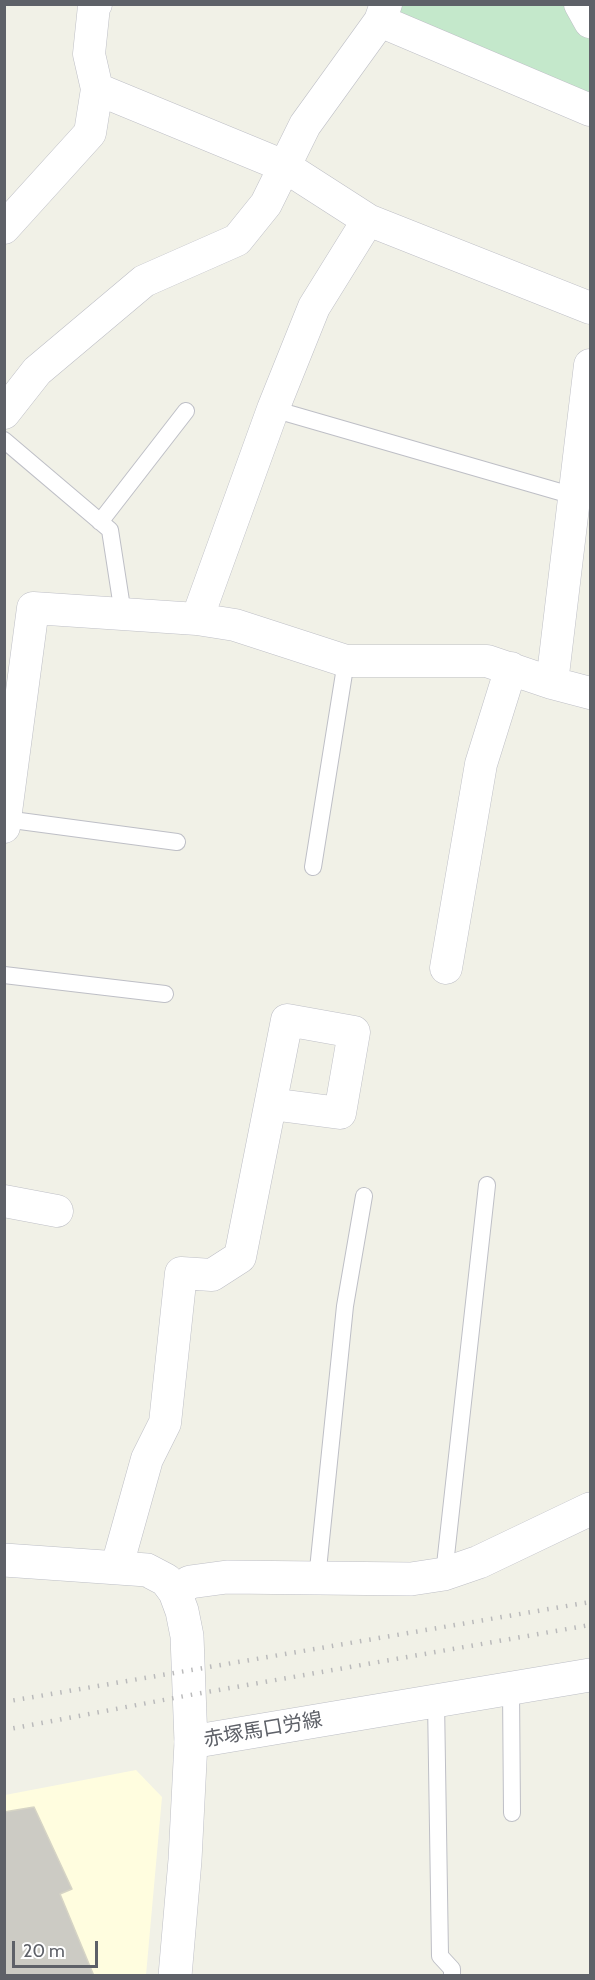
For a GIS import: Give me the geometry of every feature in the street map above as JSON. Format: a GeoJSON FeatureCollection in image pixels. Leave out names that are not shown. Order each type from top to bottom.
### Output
{"type":"FeatureCollection","features":[{"type":"Feature","properties":{"kind":"main road"},"geometry":{"type":"LineString","coordinates":[[4,1560],[117,1566],[147,1570],[166,1580],[176,1592],[190,1582],[208,1578],[411,1579],[444,1575],[479,1562],[591,1509]]}},
{"type":"Feature","properties":{"kind":"main road","name":"赤塚馬口労線"},"geometry":{"type":"LineString","coordinates":[[176,1592],[187,1636],[191,1742],[591,1675]]}},
{"type":"Feature","properties":{"kind":"main road"},"geometry":{"type":"LineString","coordinates":[[175,1976],[185,1860],[191,1742]]}},
{"type":"Feature","properties":{"kind":"street"},"geometry":{"type":"LineString","coordinates":[[4,228],[90,133],[97,89],[89,54],[96,4]]}},
{"type":"Feature","properties":{"kind":"street"},"geometry":{"type":"LineString","coordinates":[[580,4],[591,22]]}},
{"type":"Feature","properties":{"kind":"street"},"geometry":{"type":"LineString","coordinates":[[4,413],[37,371],[144,281],[237,240],[266,204],[305,125],[383,13],[591,110]]}},
{"type":"Feature","properties":{"kind":"street"},"geometry":{"type":"LineString","coordinates":[[97,89],[284,166],[368,220],[591,308]]}},
{"type":"Feature","properties":{"kind":"street"},"geometry":{"type":"LineString","coordinates":[[197,619],[273,409],[314,307],[368,220]]}},
{"type":"Feature","properties":{"kind":"street"},"geometry":{"type":"LineString","coordinates":[[552,683],[580,484],[591,366]]}},
{"type":"Feature","properties":{"kind":"street"},"geometry":{"type":"LineString","coordinates":[[5,823],[33,608],[197,619],[236,625],[346,661],[487,661],[552,683],[591,693]]}},
{"type":"Feature","properties":{"kind":"street"},"geometry":{"type":"LineString","coordinates":[[446,968],[481,764],[511,668]]}},
{"type":"Feature","properties":{"kind":"street"},"geometry":{"type":"LineString","coordinates":[[117,1566],[147,1459],[165,1423],[181,1273],[212,1275],[240,1257],[271,1104]]}},
{"type":"Feature","properties":{"kind":"street"},"geometry":{"type":"LineString","coordinates":[[4,1201],[57,1211]]}},
{"type":"Feature","properties":{"kind":"lane"},"geometry":{"type":"LineString","coordinates":[[273,409],[580,484]]}},
{"type":"Feature","properties":{"kind":"lane"},"geometry":{"type":"LineString","coordinates":[[100,522],[186,411]]}},
{"type":"Feature","properties":{"kind":"lane"},"geometry":{"type":"LineString","coordinates":[[4,440],[110,530],[123,614]]}},
{"type":"Feature","properties":{"kind":"lane"},"geometry":{"type":"LineString","coordinates":[[313,867],[346,661]]}},
{"type":"Feature","properties":{"kind":"lane"},"geometry":{"type":"LineString","coordinates":[[5,823],[177,842]]}},
{"type":"Feature","properties":{"kind":"lane"},"geometry":{"type":"LineString","coordinates":[[4,975],[165,994]]}},
{"type":"Feature","properties":{"kind":"lane"},"geometry":{"type":"LineString","coordinates":[[444,1575],[487,1185]]}},
{"type":"Feature","properties":{"kind":"lane"},"geometry":{"type":"LineString","coordinates":[[317,1579],[345,1306],[364,1196]]}},
{"type":"Feature","properties":{"kind":"lane"},"geometry":{"type":"LineString","coordinates":[[512,1688],[512,1813]]}},
{"type":"Feature","properties":{"kind":"lane"},"geometry":{"type":"LineString","coordinates":[[436,1701],[440,1956],[452,1969],[452,1976]]}},
{"type":"Feature","properties":{"kind":"shaded area"},"geometry":{"type":"Polygon","coordinates":[[[136,1770],[162,1797],[146,1975],[5,1976],[5,1795],[136,1770]]]}},
{"type":"Feature","properties":{"kind":"green space"},"geometry":{"type":"Polygon","coordinates":[[[396,4],[568,5],[590,41],[590,98],[394,10],[396,4]]]}},
{"type":"Feature","properties":{"kind":"building"},"geometry":{"type":"Polygon","coordinates":[[[34,1807],[72,1889],[60,1894],[94,1976],[4,1976],[4,1812],[34,1807]]]}},
{"type":"Feature","properties":{"kind":"railway"},"geometry":{"type":"LineString","coordinates":[[4,1702],[590,1602]]}},
{"type":"Feature","properties":{"kind":"railway"},"geometry":{"type":"LineString","coordinates":[[4,1730],[590,1625]]}}]}
